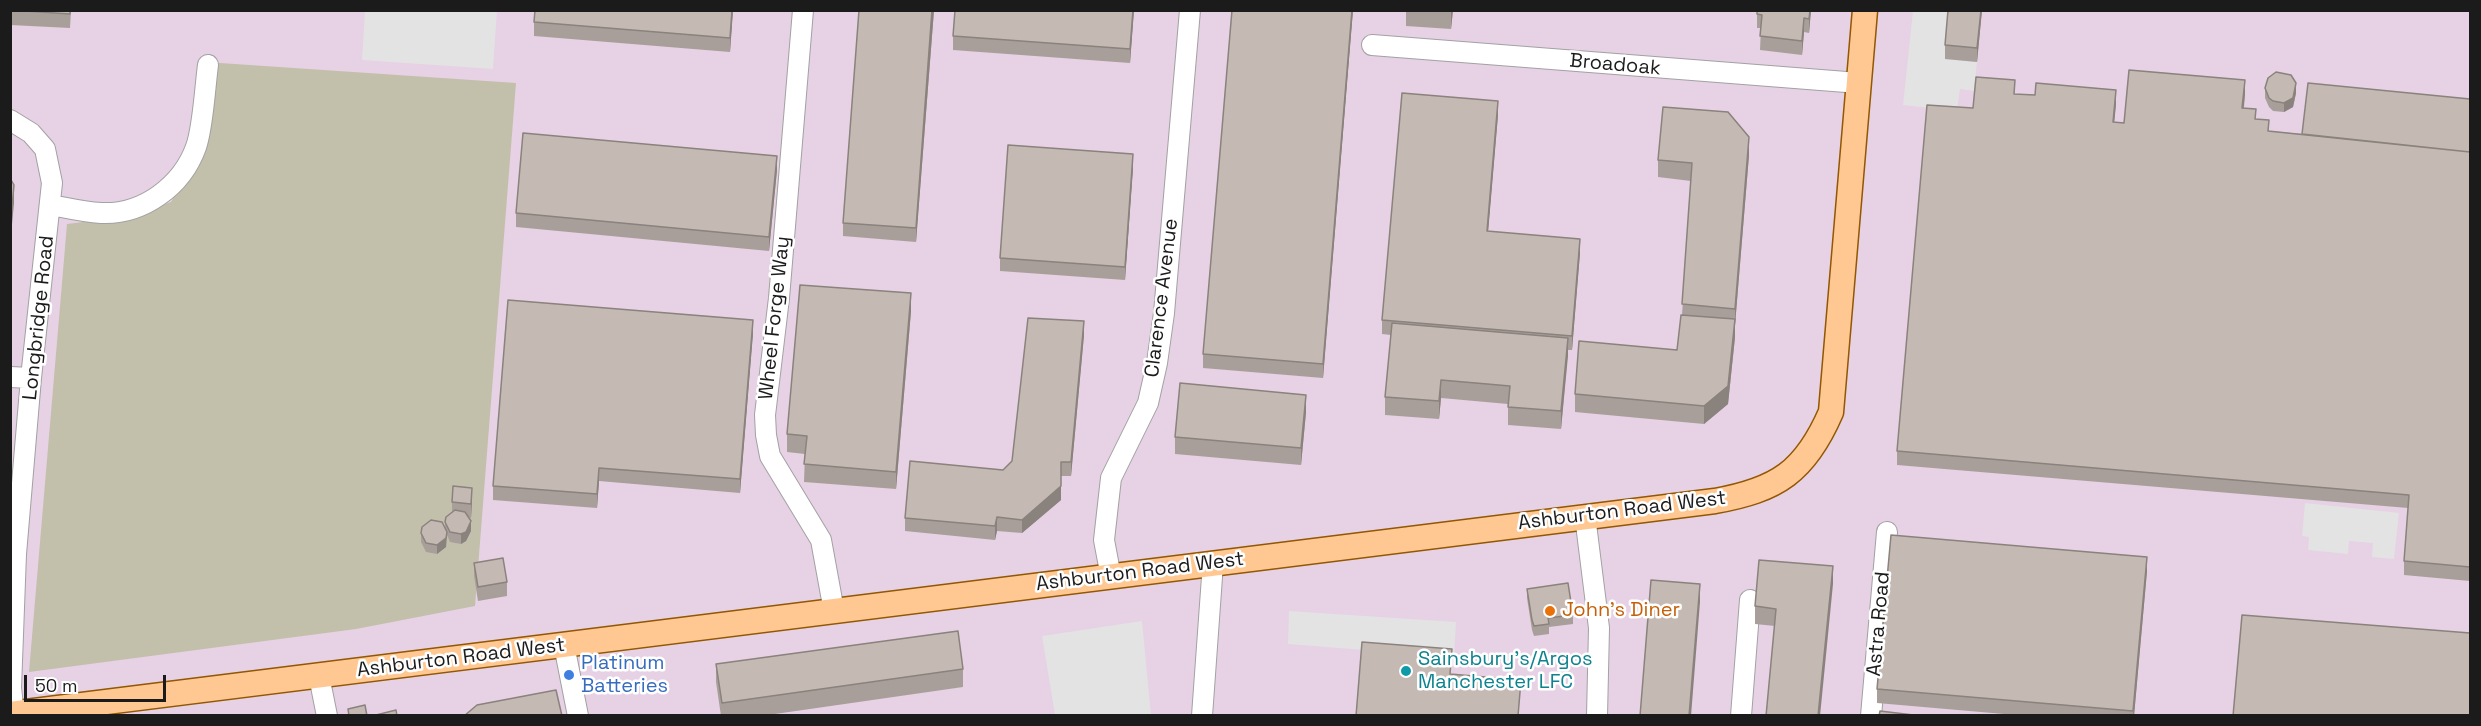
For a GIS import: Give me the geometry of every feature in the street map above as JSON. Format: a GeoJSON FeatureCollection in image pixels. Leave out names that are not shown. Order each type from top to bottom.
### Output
{"type":"FeatureCollection","features":[{"type":"Feature","properties":{"kind":"main road","name":"Ashburton Road West"},"geometry":{"type":"LineString","coordinates":[[12,714],[1714,501],[1747,495],[1771,486],[1806,456],[1821,434],[1831,412],[1865,10]]}},
{"type":"Feature","properties":{"kind":"street","name":"Wheel Forge Way"},"geometry":{"type":"LineString","coordinates":[[803,10],[778,298],[765,415],[766,435],[770,456],[821,540],[834,611]]}},
{"type":"Feature","properties":{"kind":"street","name":"Clarence Avenue"},"geometry":{"type":"LineString","coordinates":[[1111,577],[1104,540],[1111,478],[1148,403],[1158,363],[1190,10]]}},
{"type":"Feature","properties":{"kind":"street","name":"Broadoak"},"geometry":{"type":"LineString","coordinates":[[1372,45],[1859,83]]}},
{"type":"Feature","properties":{"kind":"street"},"geometry":{"type":"LineString","coordinates":[[51,205],[103,213],[124,210],[146,204],[169,188],[184,172],[197,146],[208,65]]}},
{"type":"Feature","properties":{"kind":"street","name":"Longbridge Road"},"geometry":{"type":"LineString","coordinates":[[10,120],[31,133],[45,148],[52,183],[31,378],[16,554],[12,714]]}},
{"type":"Feature","properties":{"kind":"street"},"geometry":{"type":"LineString","coordinates":[[10,377],[31,378]]}},
{"type":"Feature","properties":{"kind":"street"},"geometry":{"type":"LineString","coordinates":[[1585,516],[1599,628],[1598,716]]}},
{"type":"Feature","properties":{"kind":"street","name":"Astra Road"},"geometry":{"type":"LineString","coordinates":[[1871,716],[1887,532]]}},
{"type":"Feature","properties":{"kind":"street"},"geometry":{"type":"LineString","coordinates":[[1202,716],[1213,563]]}},
{"type":"Feature","properties":{"kind":"street"},"geometry":{"type":"LineString","coordinates":[[1741,716],[1750,600]]}},
{"type":"Feature","properties":{"kind":"street"},"geometry":{"type":"LineString","coordinates":[[564,645],[578,716]]}},
{"type":"Feature","properties":{"kind":"street"},"geometry":{"type":"LineString","coordinates":[[319,676],[327,716]]}},
{"type":"Feature","properties":{"kind":"shaded area"},"geometry":{"type":"Polygon","coordinates":[[[10,11],[2470,11],[2470,715],[11,715],[10,11]]]}},
{"type":"Feature","properties":{"kind":"shaded area"},"geometry":{"type":"Polygon","coordinates":[[[365,11],[497,11],[493,69],[362,60],[365,11]]]}},
{"type":"Feature","properties":{"kind":"shaded area"},"geometry":{"type":"Polygon","coordinates":[[[1913,11],[1950,11],[1945,59],[1977,62],[1974,91],[1960,89],[1957,111],[1903,105],[1913,11]]]}},
{"type":"Feature","properties":{"kind":"shaded area"},"geometry":{"type":"Polygon","coordinates":[[[205,62],[516,83],[475,606],[356,629],[29,672],[67,224],[124,217],[171,202],[199,157],[205,62]]]}},
{"type":"Feature","properties":{"kind":"shaded area"},"geometry":{"type":"Polygon","coordinates":[[[2305,503],[2399,513],[2394,559],[2372,557],[2373,543],[2349,541],[2348,554],[2308,550],[2309,537],[2302,536],[2305,503]]]}},
{"type":"Feature","properties":{"kind":"shaded area"},"geometry":{"type":"Polygon","coordinates":[[[1289,611],[1456,622],[1454,657],[1288,644],[1289,611]]]}},
{"type":"Feature","properties":{"kind":"shaded area"},"geometry":{"type":"Polygon","coordinates":[[[1142,621],[1151,715],[1055,715],[1042,636],[1142,621]]]}},
{"type":"Feature","properties":{"kind":"building"},"geometry":{"type":"Polygon","coordinates":[[[10,10],[70,10],[70,14],[10,10]]]}},
{"type":"Feature","properties":{"kind":"building"},"geometry":{"type":"Polygon","coordinates":[[[535,10],[732,10],[730,38],[534,22],[535,10]]]}},
{"type":"Feature","properties":{"kind":"building"},"geometry":{"type":"Polygon","coordinates":[[[859,10],[932,10],[916,228],[843,223],[859,10]]]}},
{"type":"Feature","properties":{"kind":"building"},"geometry":{"type":"Polygon","coordinates":[[[955,10],[1133,10],[1130,49],[953,36],[955,10]]]}},
{"type":"Feature","properties":{"kind":"building"},"geometry":{"type":"Polygon","coordinates":[[[1232,10],[1352,10],[1323,364],[1203,354],[1232,10]]]}},
{"type":"Feature","properties":{"kind":"building"},"geometry":{"type":"Polygon","coordinates":[[[1757,10],[1810,10],[1809,19],[1804,18],[1802,41],[1760,36],[1762,15],[1757,14],[1757,10]]]}},
{"type":"Feature","properties":{"kind":"building"},"geometry":{"type":"Polygon","coordinates":[[[1948,10],[1981,10],[1977,48],[1945,45],[1948,10]]]}},
{"type":"Feature","properties":{"kind":"building"},"geometry":{"type":"Polygon","coordinates":[[[2129,70],[2245,80],[2242,108],[2256,109],[2255,119],[2269,120],[2268,131],[2470,152],[2470,567],[2404,561],[2409,495],[1897,451],[1927,105],[1973,108],[1976,77],[2015,80],[2014,94],[2035,95],[2036,83],[2116,90],[2113,122],[2124,123],[2129,70]]]}},
{"type":"Feature","properties":{"kind":"building"},"geometry":{"type":"Polygon","coordinates":[[[2276,72],[2291,75],[2296,83],[2293,98],[2284,103],[2269,98],[2265,88],[2268,78],[2276,72]]]}},
{"type":"Feature","properties":{"kind":"building"},"geometry":{"type":"Polygon","coordinates":[[[2308,83],[2470,99],[2470,152],[2302,134],[2308,83]]]}},
{"type":"Feature","properties":{"kind":"building"},"geometry":{"type":"Polygon","coordinates":[[[1402,93],[1498,101],[1487,231],[1580,239],[1572,336],[1382,320],[1402,93]]]}},
{"type":"Feature","properties":{"kind":"building"},"geometry":{"type":"Polygon","coordinates":[[[1663,107],[1728,112],[1749,137],[1735,309],[1682,304],[1692,163],[1658,160],[1663,107]]]}},
{"type":"Feature","properties":{"kind":"building"},"geometry":{"type":"Polygon","coordinates":[[[523,133],[777,156],[769,237],[516,213],[523,133]]]}},
{"type":"Feature","properties":{"kind":"building"},"geometry":{"type":"Polygon","coordinates":[[[1008,145],[1133,154],[1125,267],[1000,258],[1008,145]]]}},
{"type":"Feature","properties":{"kind":"building"},"geometry":{"type":"Polygon","coordinates":[[[10,178],[14,185],[10,228],[10,178]]]}},
{"type":"Feature","properties":{"kind":"building"},"geometry":{"type":"Polygon","coordinates":[[[800,285],[911,293],[896,472],[804,464],[807,436],[787,434],[800,285]]]}},
{"type":"Feature","properties":{"kind":"building"},"geometry":{"type":"Polygon","coordinates":[[[508,300],[753,320],[740,479],[599,468],[597,494],[493,486],[508,300]]]}},
{"type":"Feature","properties":{"kind":"building"},"geometry":{"type":"Polygon","coordinates":[[[1681,315],[1735,319],[1728,386],[1704,406],[1575,394],[1579,341],[1677,350],[1681,315]]]}},
{"type":"Feature","properties":{"kind":"building"},"geometry":{"type":"Polygon","coordinates":[[[1028,318],[1084,321],[1071,462],[1061,462],[1061,486],[1022,520],[997,517],[995,526],[905,518],[910,461],[1003,470],[1012,461],[1028,318]]]}},
{"type":"Feature","properties":{"kind":"building"},"geometry":{"type":"Polygon","coordinates":[[[1392,323],[1568,338],[1561,411],[1508,407],[1510,386],[1441,380],[1439,401],[1385,397],[1392,323]]]}},
{"type":"Feature","properties":{"kind":"building"},"geometry":{"type":"Polygon","coordinates":[[[1180,383],[1306,395],[1301,448],[1175,437],[1180,383]]]}},
{"type":"Feature","properties":{"kind":"building"},"geometry":{"type":"Polygon","coordinates":[[[453,486],[472,488],[471,504],[452,502],[453,486]]]}},
{"type":"Feature","properties":{"kind":"building"},"geometry":{"type":"Polygon","coordinates":[[[455,510],[465,512],[471,521],[466,532],[461,534],[450,532],[445,522],[446,517],[455,510]]]}},
{"type":"Feature","properties":{"kind":"building"},"geometry":{"type":"Polygon","coordinates":[[[431,520],[442,522],[447,532],[446,538],[437,545],[426,543],[421,533],[422,527],[431,520]]]}},
{"type":"Feature","properties":{"kind":"building"},"geometry":{"type":"Polygon","coordinates":[[[1891,535],[2147,557],[2133,711],[1877,689],[1891,535]]]}},
{"type":"Feature","properties":{"kind":"building"},"geometry":{"type":"Polygon","coordinates":[[[503,558],[507,582],[478,587],[474,563],[503,558]]]}},
{"type":"Feature","properties":{"kind":"building"},"geometry":{"type":"Polygon","coordinates":[[[1759,560],[1833,566],[1818,716],[1766,716],[1776,609],[1755,606],[1759,560]]]}},
{"type":"Feature","properties":{"kind":"building"},"geometry":{"type":"Polygon","coordinates":[[[1651,580],[1700,584],[1689,716],[1640,716],[1651,580]]]}},
{"type":"Feature","properties":{"kind":"building","name":"John's Diner"},"geometry":{"type":"Polygon","coordinates":[[[1568,583],[1573,615],[1548,618],[1549,624],[1534,626],[1527,589],[1568,583]]]}},
{"type":"Feature","properties":{"kind":"building"},"geometry":{"type":"Polygon","coordinates":[[[2242,615],[2470,633],[2470,716],[2233,716],[2242,615]]]}},
{"type":"Feature","properties":{"kind":"building"},"geometry":{"type":"Polygon","coordinates":[[[958,631],[963,669],[722,703],[716,664],[958,631]]]}},
{"type":"Feature","properties":{"kind":"building","name":"Sainsbury's/Argos Manchester LFC"},"geometry":{"type":"Polygon","coordinates":[[[1362,642],[1452,649],[1450,674],[1521,680],[1518,716],[1356,716],[1362,642]]]}},
{"type":"Feature","properties":{"kind":"building"},"geometry":{"type":"Polygon","coordinates":[[[556,690],[562,716],[464,716],[477,705],[556,690]]]}},
{"type":"Feature","properties":{"kind":"building"},"geometry":{"type":"Polygon","coordinates":[[[365,705],[367,716],[349,716],[348,709],[365,705]]]}},
{"type":"Feature","properties":{"kind":"building"},"geometry":{"type":"Polygon","coordinates":[[[396,710],[397,716],[372,716],[396,710]]]}},
{"type":"Feature","properties":{"kind":"building"},"geometry":{"type":"Polygon","coordinates":[[[1880,711],[1922,716],[1879,716],[1880,711]]]}},
{"type":"Feature","properties":{"kind":"place","name":"John's Diner"},"geometry":{"type":"Point","coordinates":[1550,611]}},
{"type":"Feature","properties":{"kind":"place","name":"Sainsbury's/Argos Manchester LFC"},"geometry":{"type":"Point","coordinates":[1406,671]}},
{"type":"Feature","properties":{"kind":"place","name":"Platinum Batteries"},"geometry":{"type":"Point","coordinates":[569,675]}}]}
